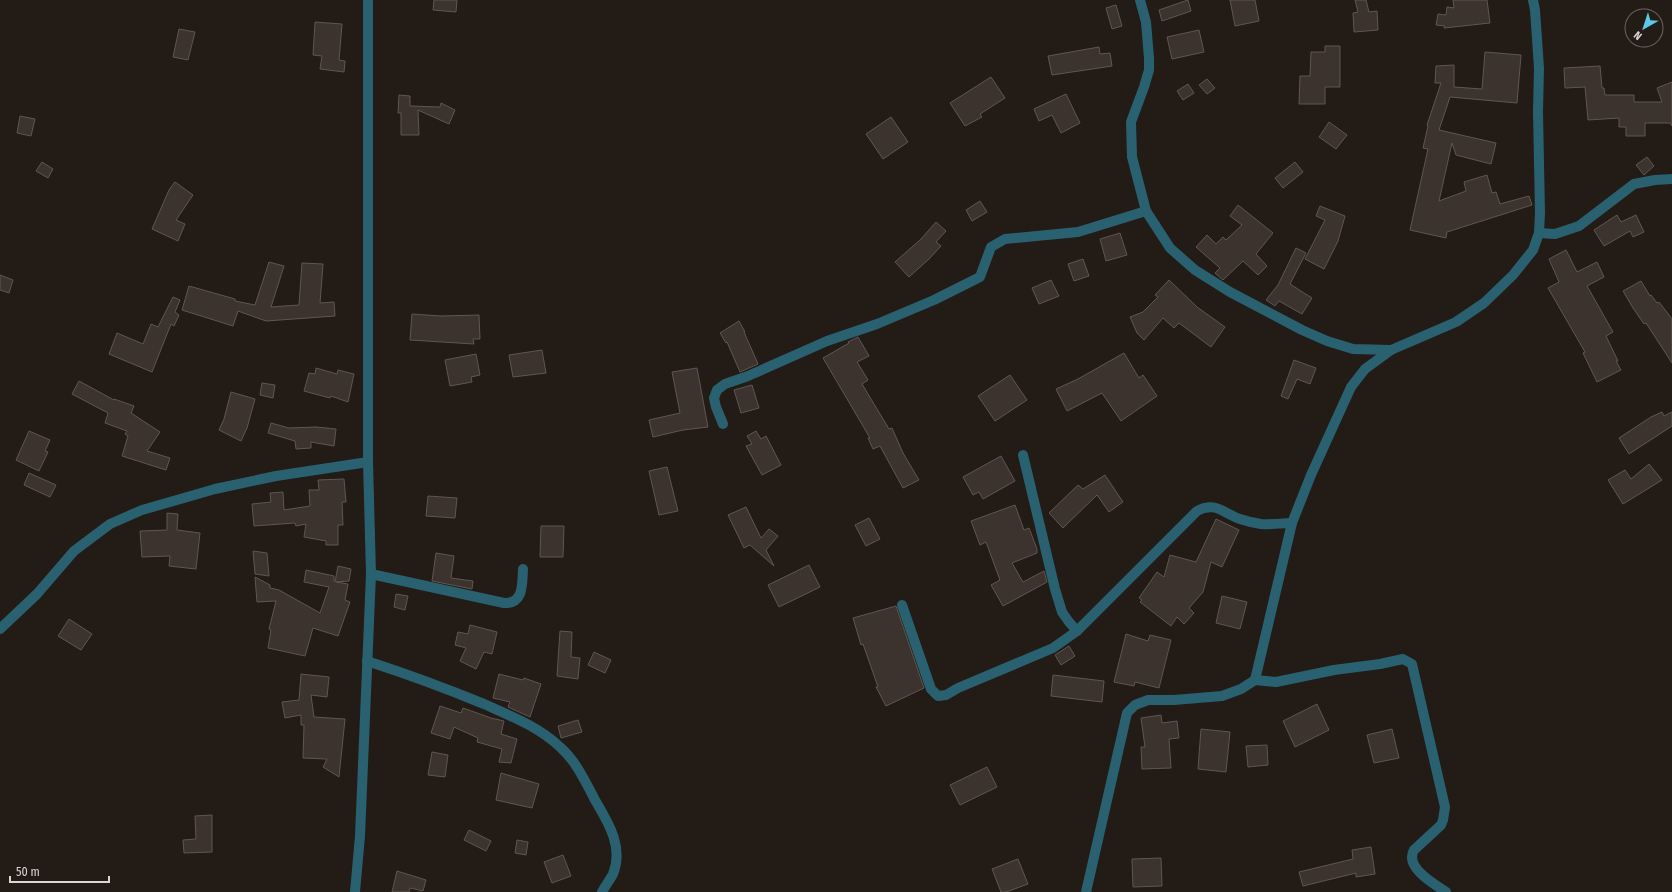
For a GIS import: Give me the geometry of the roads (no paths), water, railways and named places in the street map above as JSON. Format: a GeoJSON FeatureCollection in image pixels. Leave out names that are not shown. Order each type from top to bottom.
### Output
{"type":"FeatureCollection","features":[{"type":"Feature","properties":{"kind":"street"},"geometry":{"type":"LineString","coordinates":[[355,892],[360,836],[371,574],[368,462],[368,0]]}},
{"type":"Feature","properties":{"kind":"street"},"geometry":{"type":"LineString","coordinates":[[1140,0],[1146,22],[1149,70],[1131,122],[1132,157],[1146,211],[1170,248],[1195,270],[1230,292],[1302,330],[1328,341],[1353,349],[1391,350]]}},
{"type":"Feature","properties":{"kind":"street"},"geometry":{"type":"LineString","coordinates":[[1255,680],[1265,645],[1292,523],[1311,475],[1352,387],[1365,369],[1391,350],[1456,322],[1484,303],[1513,274],[1533,250],[1539,233],[1540,213],[1538,112],[1539,68],[1533,0]]}},
{"type":"Feature","properties":{"kind":"street"},"geometry":{"type":"LineString","coordinates":[[1539,233],[1555,234],[1579,226],[1634,184],[1655,180],[1672,179]]}},
{"type":"Feature","properties":{"kind":"street"},"geometry":{"type":"LineString","coordinates":[[723,424],[714,398],[717,390],[725,384],[748,376],[827,341],[877,324],[934,300],[980,277],[991,247],[1005,239],[1078,232],[1146,211]]}},
{"type":"Feature","properties":{"kind":"street"},"geometry":{"type":"LineString","coordinates":[[1023,455],[1054,589],[1062,612],[1077,631]]}},
{"type":"Feature","properties":{"kind":"street"},"geometry":{"type":"LineString","coordinates":[[0,629],[37,594],[74,552],[110,524],[142,510],[214,489],[276,476],[368,462]]}},
{"type":"Feature","properties":{"kind":"street"},"geometry":{"type":"LineString","coordinates":[[902,606],[931,689],[938,696],[946,695],[992,673],[1053,648],[1077,631],[1197,511],[1204,507],[1218,508],[1240,519],[1261,524],[1292,523]]}},
{"type":"Feature","properties":{"kind":"street"},"geometry":{"type":"LineString","coordinates":[[371,574],[504,603],[512,603],[518,599],[522,590],[523,569]]}},
{"type":"Feature","properties":{"kind":"street"},"geometry":{"type":"LineString","coordinates":[[1086,892],[1127,713],[1130,709],[1140,702],[1148,700],[1174,700],[1222,696],[1236,691],[1255,680],[1276,682],[1334,670],[1380,664],[1400,659],[1411,663],[1445,807],[1441,825],[1414,850],[1412,854],[1412,861],[1416,868],[1446,892]]}},
{"type":"Feature","properties":{"kind":"street"},"geometry":{"type":"LineString","coordinates":[[367,661],[426,681],[516,718],[543,733],[561,748],[580,770],[610,826],[614,837],[616,852],[615,866],[612,875],[602,892]]}}]}
